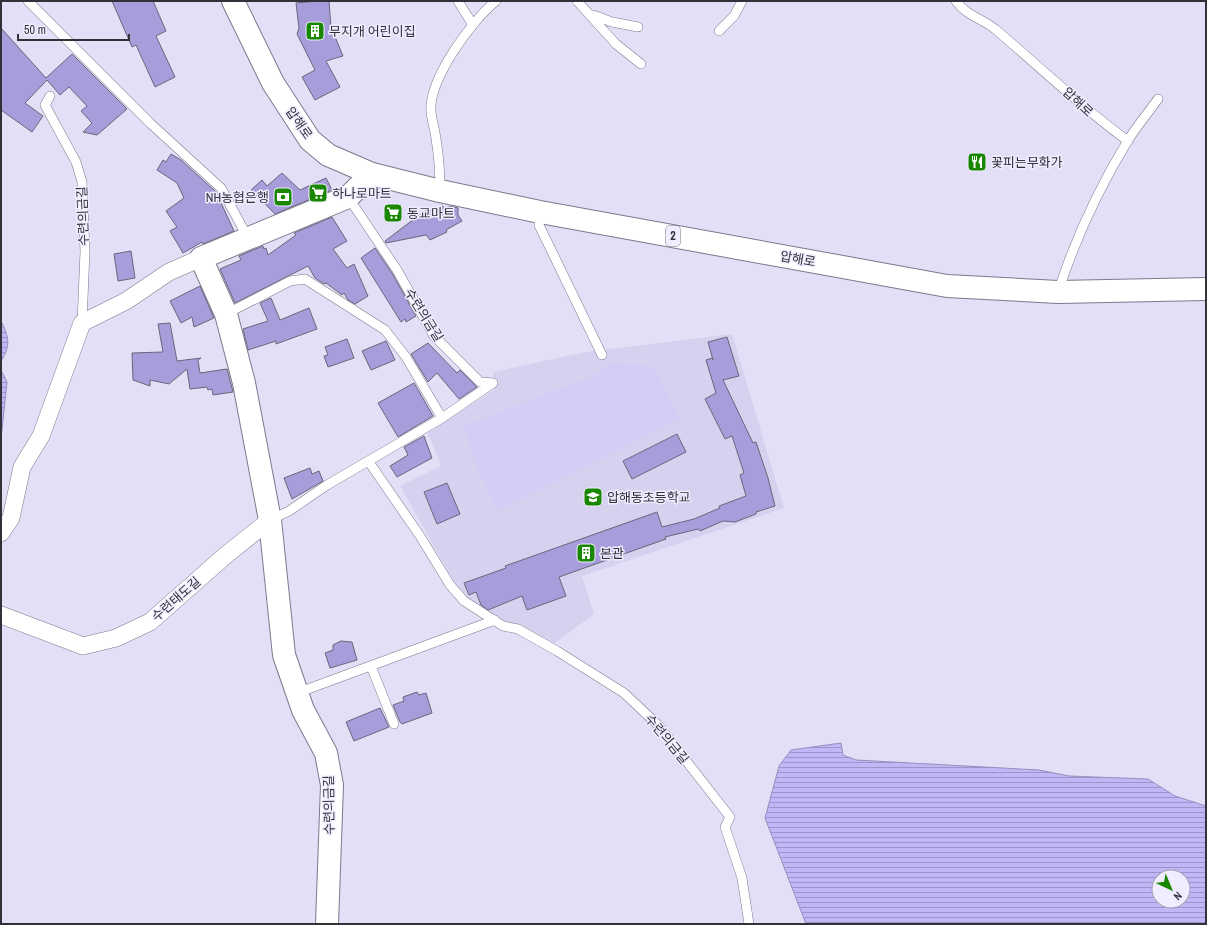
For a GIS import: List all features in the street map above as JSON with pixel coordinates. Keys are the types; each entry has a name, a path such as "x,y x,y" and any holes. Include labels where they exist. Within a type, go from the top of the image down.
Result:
{"main road":[{"name":"압해로","path":"233,1 273,83 310,140 328,155 372,174 440,191 540,212 947,286 1058,292 1206,289"},
{"path":"201,258 348,197 372,174"},
{"name":"수련의금길","path":"201,258 226,314 244,383 270,520 284,655 303,710 326,753 332,785 327,924"}],"street":[{"path":"82,323 126,301 169,272 201,258"},
{"name":"수련의금길","path":"1,533 11,518 22,467 41,436 82,323"},
{"name":"수련태도길","path":"1,615 83,646 116,638 150,622 226,554 270,520"}],"lane":[{"path":"28,1 150,123 222,188 248,238"},
{"path":"458,1 473,25"},
{"path":"440,191 439,161 431,111 435,89 440,75 473,25 484,11 496,1"},
{"path":"577,1 616,44 641,64"},
{"path":"719,31 734,16 742,1"},
{"name":"압해로","path":"956,1 968,15 992,27 1050,75 1097,119 1128,141"},
{"path":"591,15 612,22 638,27"},
{"name":"수련의금길","path":"50,96 45,105 76,162 84,189 85,251 82,323"},
{"path":"1058,292 1067,264 1095,203 1128,141 1158,99"},
{"name":"수련의금길","path":"270,520 289,511 327,486 442,418 493,383 480,382 434,336 397,270 348,197"},
{"path":"540,212 539,225 602,355"},
{"path":"226,314 290,281 305,279 385,330 406,357 442,418"},
{"name":"수련의금길","path":"369,462 420,536 450,585 464,601 503,626 518,629 624,693 659,726 730,817 724,826 742,878 749,924"},
{"path":"297,693 495,620"},
{"path":"371,666 394,724"}],"shaded area":[{"path":"1,321 6,332 8,346 1,361"},
{"name":"압해동초등학교","path":"732,334 784,508 582,576 594,614 551,646 494,622 460,592 400,486 441,466 428,433 494,390 493,372 586,352"},
{"path":"611,363 651,366 656,370 680,419 498,511 475,463 464,426 593,376"},
{"path":"1,370 7,382 1,439"},
{"path":"841,743 843,755 856,760 1039,770 1069,776 1148,779 1175,796 1206,806 1206,924 806,924 765,818 779,766 791,750"}],"building":[{"path":"112,1 153,1 166,31 156,36 175,77 155,87 136,45 132,47"},
{"name":"무지개 어린이집","path":"329,1 331,27 343,56 326,61 340,87 315,100 302,77 315,70 297,34 299,28 296,3"},
{"path":"1,28 46,78 72,54 127,109 97,135 83,132 92,123 81,111 87,106 69,87 60,95 47,80 25,103 43,116 32,132 1,110"},
{"path":"171,154 181,160 216,192 234,231 203,244 202,242 183,253 170,231 177,227 166,211 184,198 177,183 157,170 163,160 166,162"},
{"path":"282,173 300,190 326,178 332,190 275,214 251,190 262,180 267,186"},
{"path":"442,206 445,208 451,206 458,208 458,215 462,221 446,230 447,232 430,240 426,235 386,243 385,241 426,210 435,211"},
{"path":"332,217 347,241 333,249 347,268 354,264 368,296 355,304 348,300 344,293 342,295 326,283 324,284 315,278 308,266 235,303 220,269 241,260 239,256 263,246 264,249 266,248 268,255 296,235 294,233"},
{"path":"375,248 392,273 416,316 406,322 405,319 401,322 361,258"},
{"path":"131,251 135,278 118,281 114,254"},
{"path":"200,286 214,318 194,327 192,317 181,323 170,301"},
{"path":"271,298 280,320 309,308 317,329 276,344 276,341 248,350 243,329 268,321 260,303"},
{"path":"170,323 177,361 201,358 198,360 200,373 227,369 233,392 213,395 212,389 208,390 207,387 190,389 187,369 169,384 150,380 150,386 133,380 132,353 163,352 158,324"},
{"path":"727,337 739,376 723,380 753,443 756,442 768,478 775,506 756,512 756,514 735,522 723,521 700,531 698,529 665,537 666,539 559,577 566,596 527,610 522,596 488,610 481,605 476,592 469,595 464,583 506,568 505,566 657,512 662,527 694,519 720,508 719,506 746,496 740,475 744,473 732,436 725,439 705,399 716,393 706,360 712,358 713,360 708,342"},
{"path":"347,339 354,358 328,367 324,356 328,355 325,347"},
{"path":"386,341 395,360 371,370 362,351"},
{"path":"428,343 457,373 460,370 477,387 459,399 437,373 428,382 411,354"},
{"path":"414,383 433,416 398,437 378,403"},
{"path":"677,434 686,452 632,479 623,461"},
{"path":"424,436 432,458 397,477 390,466 408,455 404,447"},
{"path":"310,468 312,474 319,471 323,481 292,499 284,478"},
{"path":"447,483 460,514 437,524 424,492"},
{"path":"341,641 352,642 357,660 330,668 325,653 333,650 333,645"},
{"path":"417,692 419,695 426,693 432,713 402,724 393,705 404,701 403,697"},
{"path":"380,708 389,727 354,741 346,722"}],"place":[{"name":"무지개 어린이집","path":"315,31"},
{"name":"꽃피는무화가","path":"977,162"},
{"name":"하나로마트","path":"318,193"},
{"name":"NH농협은행","path":"283,197"},
{"name":"동교마트","path":"393,213"},
{"name":"압해동초등학교","path":"593,497"},
{"name":"본관","path":"586,553"}]}
